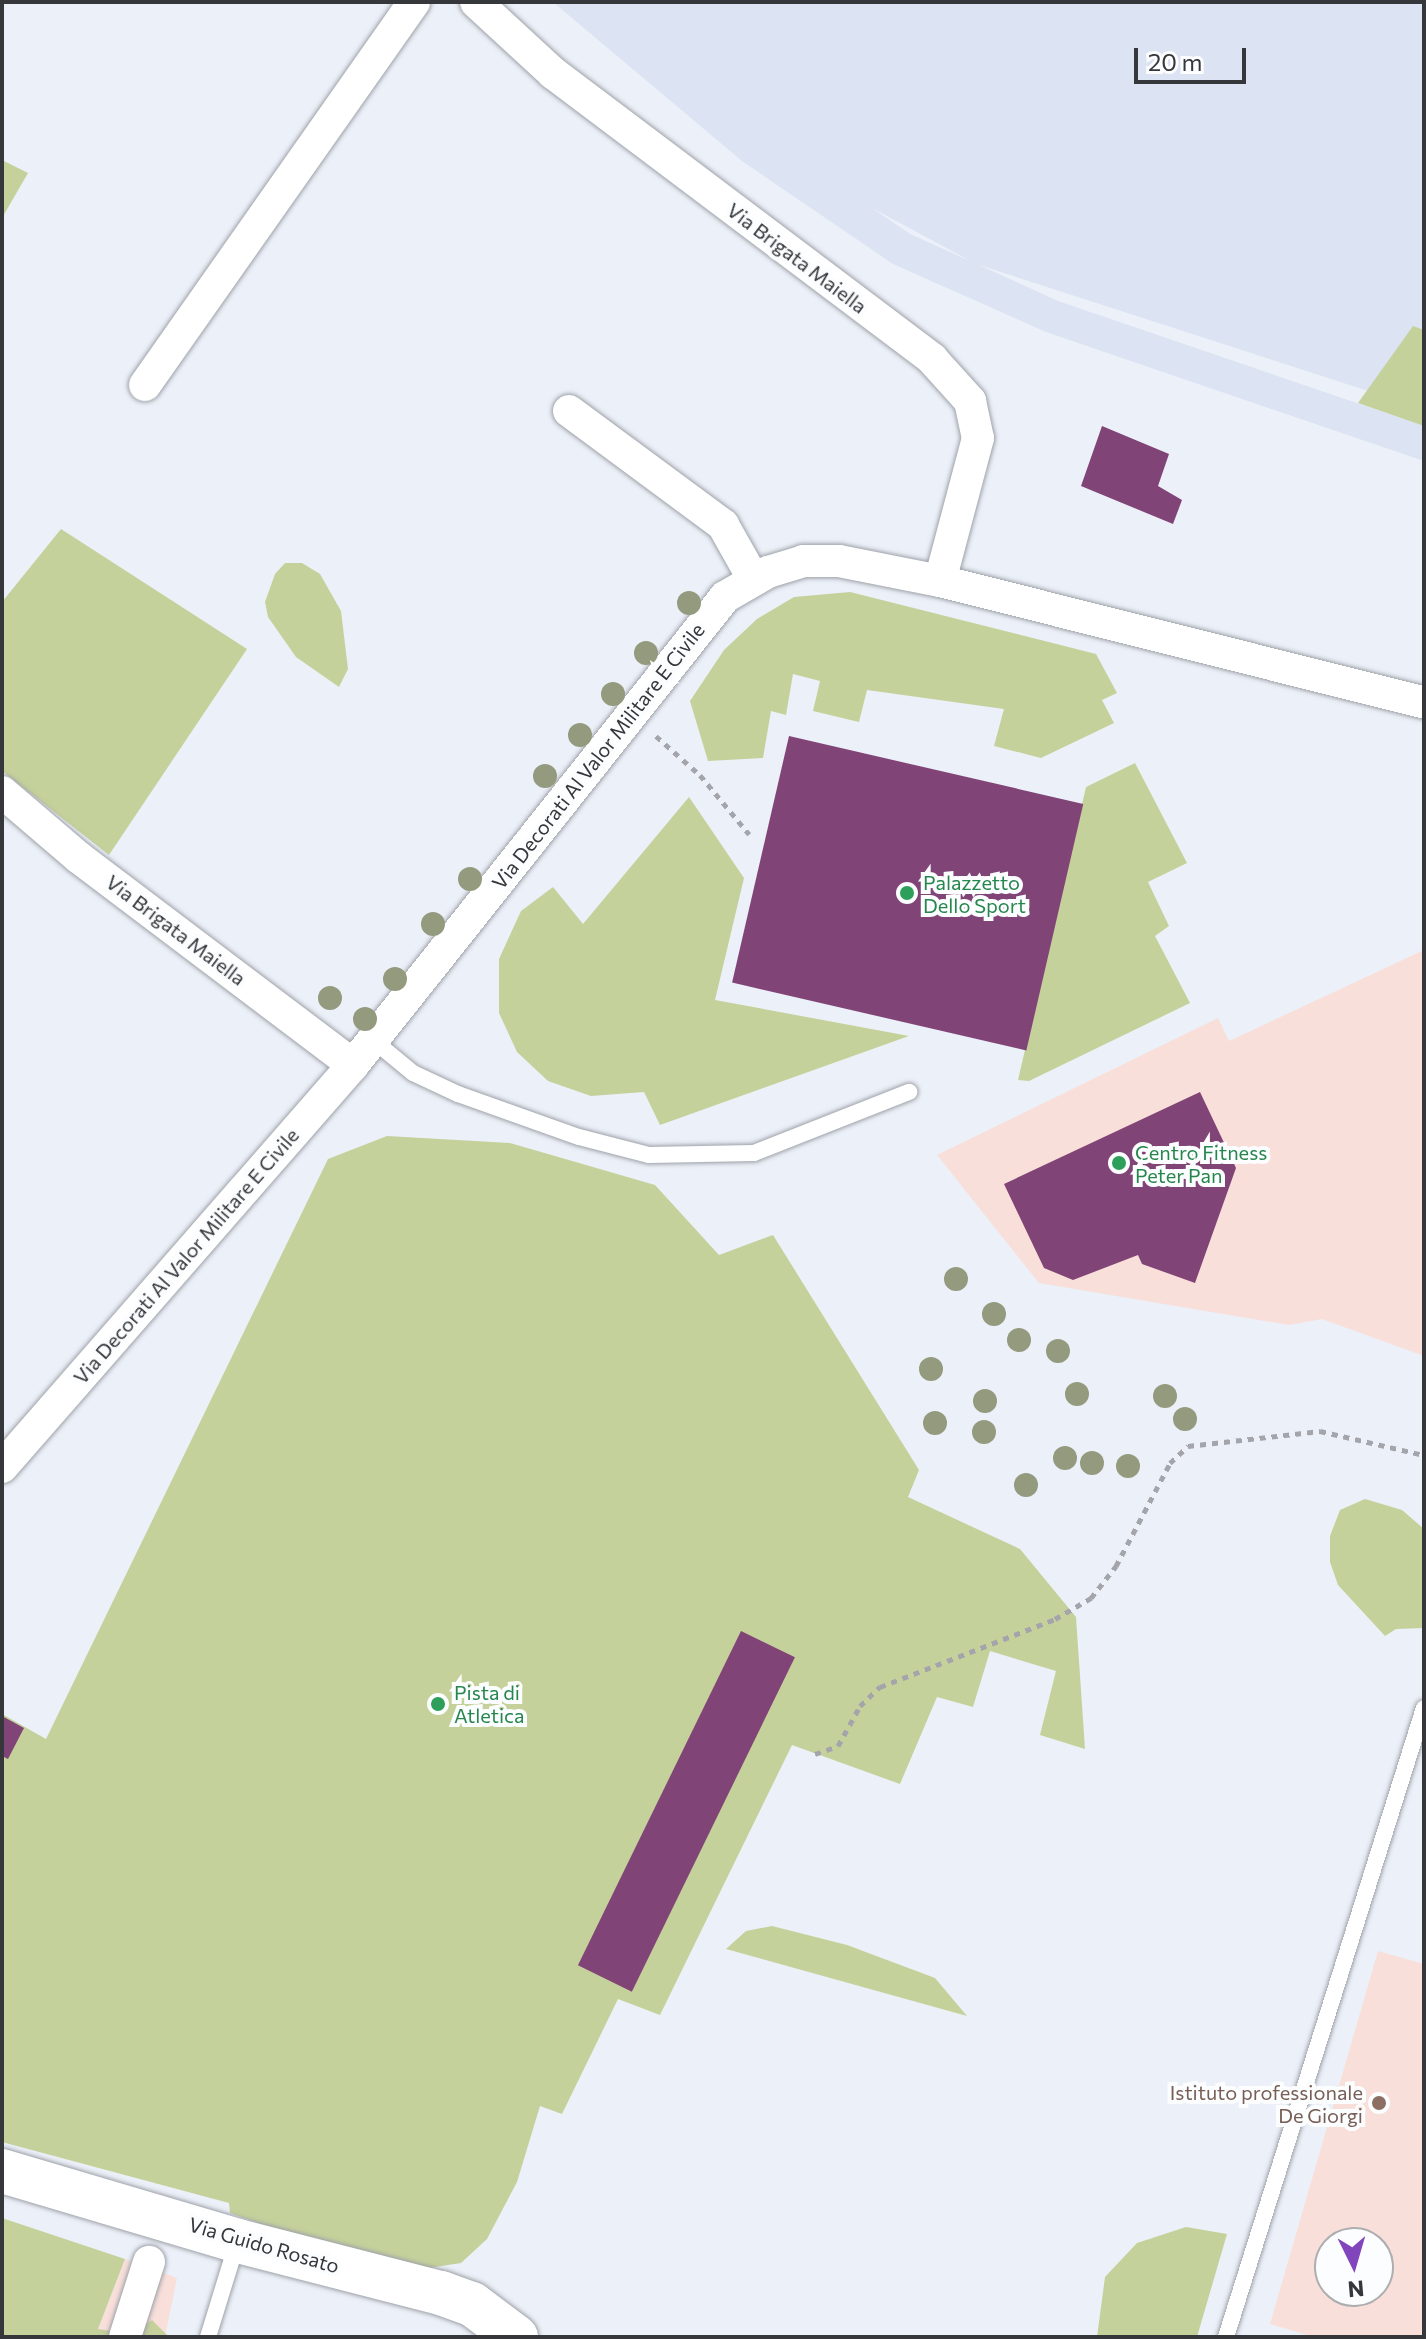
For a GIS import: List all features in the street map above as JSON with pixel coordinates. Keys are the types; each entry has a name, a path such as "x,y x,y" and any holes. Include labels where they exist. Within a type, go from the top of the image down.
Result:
{"street":[{"path":"145,385 414,2"},
{"name":"Via Brigata Maiella","path":"476,2 553,73 932,359 970,401 978,438 940,581"},
{"path":"569,411 723,525 754,580"},
{"name":"Via Decorati Al Valor Militare E Civile","path":"2,1467 353,1065 725,597 754,580 803,561 839,561 940,581 1424,703"},
{"name":"Via Brigata Maiella","path":"2,792 78,857 353,1065"},
{"name":"Via Guido Rosato","path":"2,2171 238,2241 441,2293 472,2304 516,2337"},
{"path":"125,2337 149,2262"}],"lane":[{"path":"373,1040 413,1073 458,1094 579,1137 649,1155 754,1153 909,1092"},
{"path":"1226,2337 1424,1708"},
{"path":"208,2337 238,2241"}],"path":[{"path":"631,714 700,775 749,834"},
{"path":"815,1754 838,1746 860,1706 880,1687 1055,1619 1091,1598 1116,1566 1170,1463 1188,1446 1320,1431 1366,1438 1424,1455"}],"shaded area":[{"path":"553,2 1424,2 1424,409 979,265 1058,301 1424,426 1424,461 1046,332 893,264 742,161","holes":["872,208 968,260 910,234"]},
{"path":"1424,950 1424,1356 1322,1319 1289,1325 1039,1283 937,1155 1218,1018 1229,1041"},
{"name":"Istituto professionale De Giorgi","path":"1378,1951 1424,1964 1424,2337 1314,2337 1270,2324"},
{"path":"125,2259 177,2278 165,2337 69,2337 98,2329"}],"green space":[{"path":"2,160 28,173 2,218"},
{"path":"1413,326 1424,330 1424,426 1358,403"},
{"path":"61,529 247,649 109,855 2,771 2,602"},
{"path":"285,563 302,563 320,574 341,611 348,669 339,687 296,657 268,617 265,602 275,574"},
{"path":"850,592 1096,654 1117,693 1102,700 1114,723 1041,758 994,746 1004,709 867,690 859,722 813,711 820,681 793,674 786,715 771,711 763,758 708,761 690,701 724,650 757,619 794,597"},
{"path":"1135,763 1187,863 1148,882 1169,926 1155,936 1190,1003 1029,1081 1018,1080 1086,787"},
{"path":"689,797 744,878 715,1000 909,1036 660,1125 644,1092 591,1096 548,1081 517,1052 499,1013 499,959 521,911 553,887 583,924"},
{"name":"Pista di Atletica","path":"387,1136 510,1143 655,1185 719,1255 773,1235 919,1470 908,1497 1020,1549 1076,1617 1085,1749 1040,1735 1056,1671 990,1651 973,1707 937,1697 900,1784 792,1745 660,2015 618,1999 562,2114 540,2106 517,2182 487,2239 461,2263 416,2270 337,2251 230,2213 229,2203 2,2142 2,1714 46,1739 328,1159"},
{"path":"1365,1499 1402,1510 1424,1529 1424,1628 1396,1629 1385,1636 1338,1585 1330,1562 1330,1536 1340,1510"},
{"path":"772,1926 847,1945 935,1978 967,2016 726,1949 746,1931"},
{"path":"2,2218 125,2259 98,2329 132,2334 152,2320 169,2337 2,2337"},
{"path":"1186,2227 1227,2234 1197,2337 1097,2337 1105,2277 1137,2243"}],"building":[{"path":"1102,426 1169,454 1158,486 1182,500 1173,524 1081,486"},
{"name":"Palazzetto Dello Sport","path":"789,736 1083,804 1026,1050 732,983"},
{"path":"1200,1092 1236,1168 1195,1283 1142,1264 1138,1255 1073,1280 1044,1268 1004,1184"},
{"path":"741,1631 795,1657 632,1992 578,1965"},
{"path":"2,1716 24,1728 8,1759 2,1756"}],"place":[{"name":"Palazzetto Dello Sport","path":"907,893"},
{"name":"Centro Fitness Peter Pan","path":"1119,1163"},
{"name":"Pista di Atletica","path":"438,1704"},
{"name":"Istituto professionale De Giorgi","path":"1379,2103"}]}
